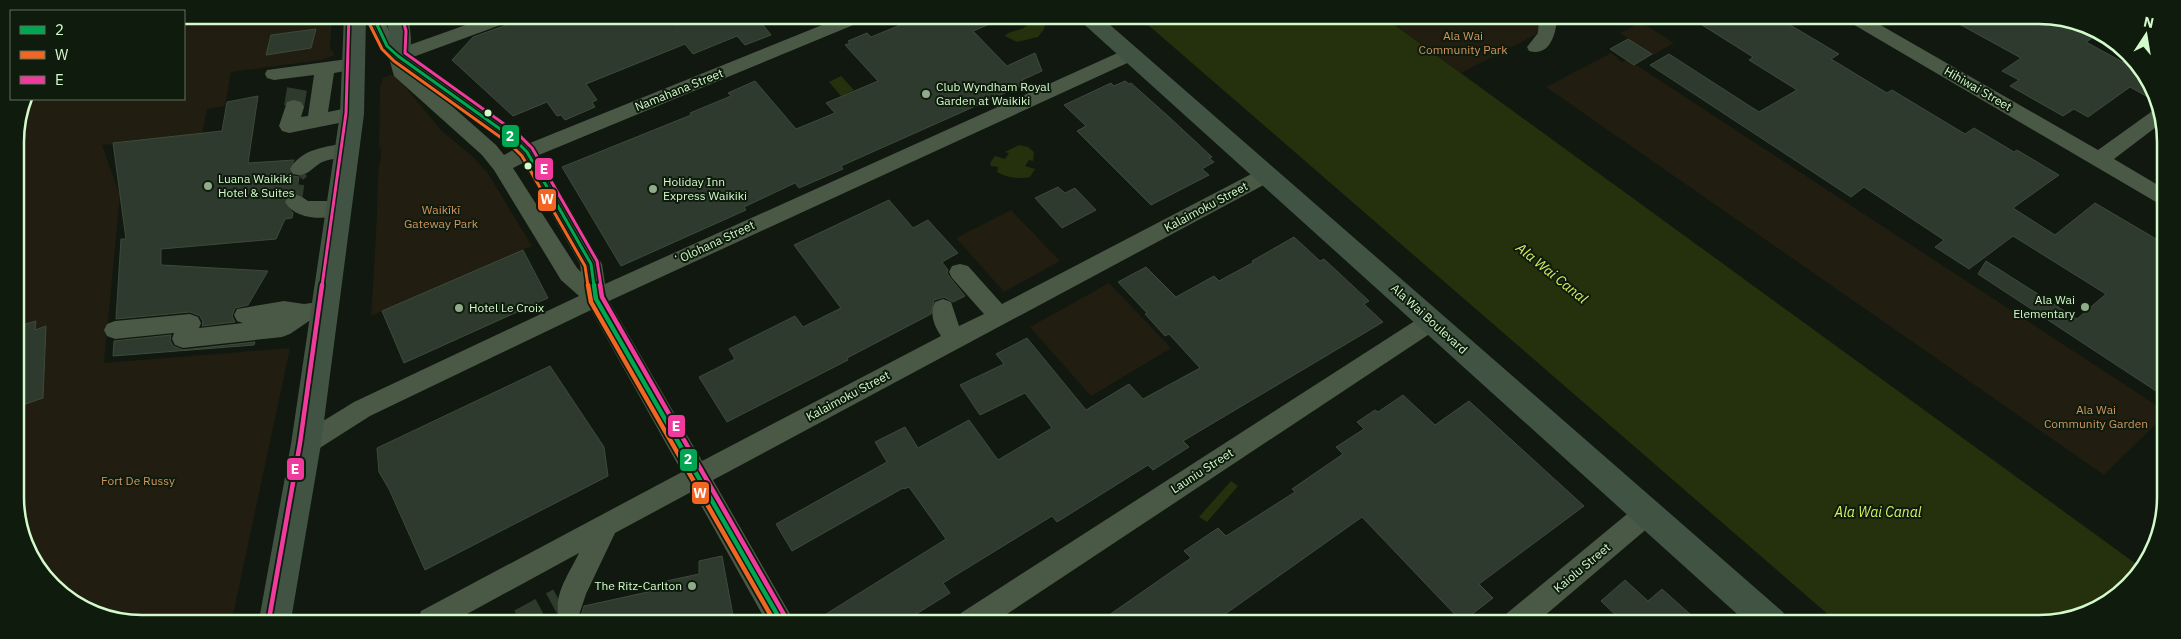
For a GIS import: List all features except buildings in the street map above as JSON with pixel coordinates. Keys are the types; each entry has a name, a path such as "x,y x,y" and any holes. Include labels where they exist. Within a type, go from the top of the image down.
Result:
{"main road":[{"path":"276,615 306,444 315,312 339,208 352,114 355,24"},
{"path":"398,24 400,31 398,56"},
{"name":"Ala Wai Boulevard","path":"1095,24 1762,615"}],"street":[{"path":"377,24 387,46 398,56 514,139 527,152 591,264 596,299"},
{"path":"398,56 486,24"},
{"name":"Namahana Street","path":"501,165 527,152 840,24"},
{"path":"1536,47 1547,34 1548,24"},
{"name":"Hihiwai Street","path":"1875,24 2157,192"},
{"name":"ʻOlohana Street","path":"306,444 362,409 596,299 1128,55"},
{"path":"398,56 401,72 489,150 501,165 569,274 596,299 778,615"},
{"path":"352,114 289,126 297,89 325,67 355,64"},
{"path":"317,120 325,67"},
{"path":"274,74 297,89"},
{"path":"2100,159 2155,118"},
{"path":"300,169 318,156 347,150"},
{"name":"Kalaimoku Street","path":"440,615 697,476 1266,175"},
{"path":"295,202 303,209 339,208"},
{"path":"960,272 999,316"},
{"path":"943,308 946,325 956,338"},
{"path":"245,315 284,310 315,312"},
{"path":"115,330 190,323 184,339 282,328 315,312"},
{"name":"Launiu Street","path":"982,615 1432,321"},
{"name":"Kaiolu Street","path":"1526,615 1648,513"},
{"path":"567,600 605,527"}],"green space":[{"name":"Fort De Russy","path":"185,24 332,24 330,48 335,55 322,60 231,72 225,106 207,109 202,136 102,145 120,195 104,363 290,348 233,615 142,615 111,611 83,599 58,581 48,569 33,542 26,520 24,497 24,134 32,100 185,100"},
{"name":"Ala Wai Community Park","path":"1393,24 1556,24 1461,73"},
{"path":"1637,24 1644,24 1674,43 1653,55 1620,33"},
{"name":"Ala Wai Community Garden","path":"1611,53 1622,62 1627,59 2157,406 2157,423 2104,475 1546,87"},
{"name":"Waikīkī Gateway Park","path":"390,75 396,76 442,131 472,156 487,172 532,246 371,316 378,173 381,151 381,147 379,151 380,87 383,78"},
{"path":"1011,210 1060,261 1004,292 956,238"},
{"path":"1109,283 1171,348 1091,396 1030,327"}],"water":[{"path":"1028,24 1045,24 1044,29 1038,37 1017,42 1005,36 1011,32"},
{"name":"Ala Wai Canal","path":"1147,24 1393,24 2136,564 2123,581 2111,591 2084,606 2062,613 2047,615 1829,615"},
{"path":"841,76 854,90 841,96 829,82"},
{"path":"1019,145 1028,147 1034,152 1033,161 1029,160 1025,166 1035,169 1030,177 1009,177 997,172 998,167 991,166 990,163 995,156 1005,159 1009,153 1005,152"},
{"path":"1231,481 1238,486 1207,522 1199,517"}],"tunnel":[{"path":"294,107 297,89"},
{"path":"295,202 292,200 296,173 300,169"},
{"path":"531,615 559,600"}],"transit line":[{"name":"E","path":"270,615 300,443 346,113 349,24"},
{"name":"W","path":"370,24 382,49 394,61 510,144 522,156 585,266 591,302 771,615"},
{"name":"2","path":"377,24 387,46 398,56 514,139 527,152 591,264 596,299 778,615"},
{"name":"E","path":"404,24 406,31 405,53 518,134 532,148 597,261 602,297 784,615"}],"place":[{"name":"Club Wyndham Royal Garden at Waikiki","path":"926,94"},
{"name":"Luana Waikiki Hotel & Suites","path":"208,186"},
{"name":"Holiday Inn Express Waikiki","path":"653,189"},
{"name":"Ala Wai Elementary","path":"2085,307"},
{"name":"Hotel Le Croix","path":"459,308"},
{"name":"The Ritz-Carlton","path":"692,586"}]}
